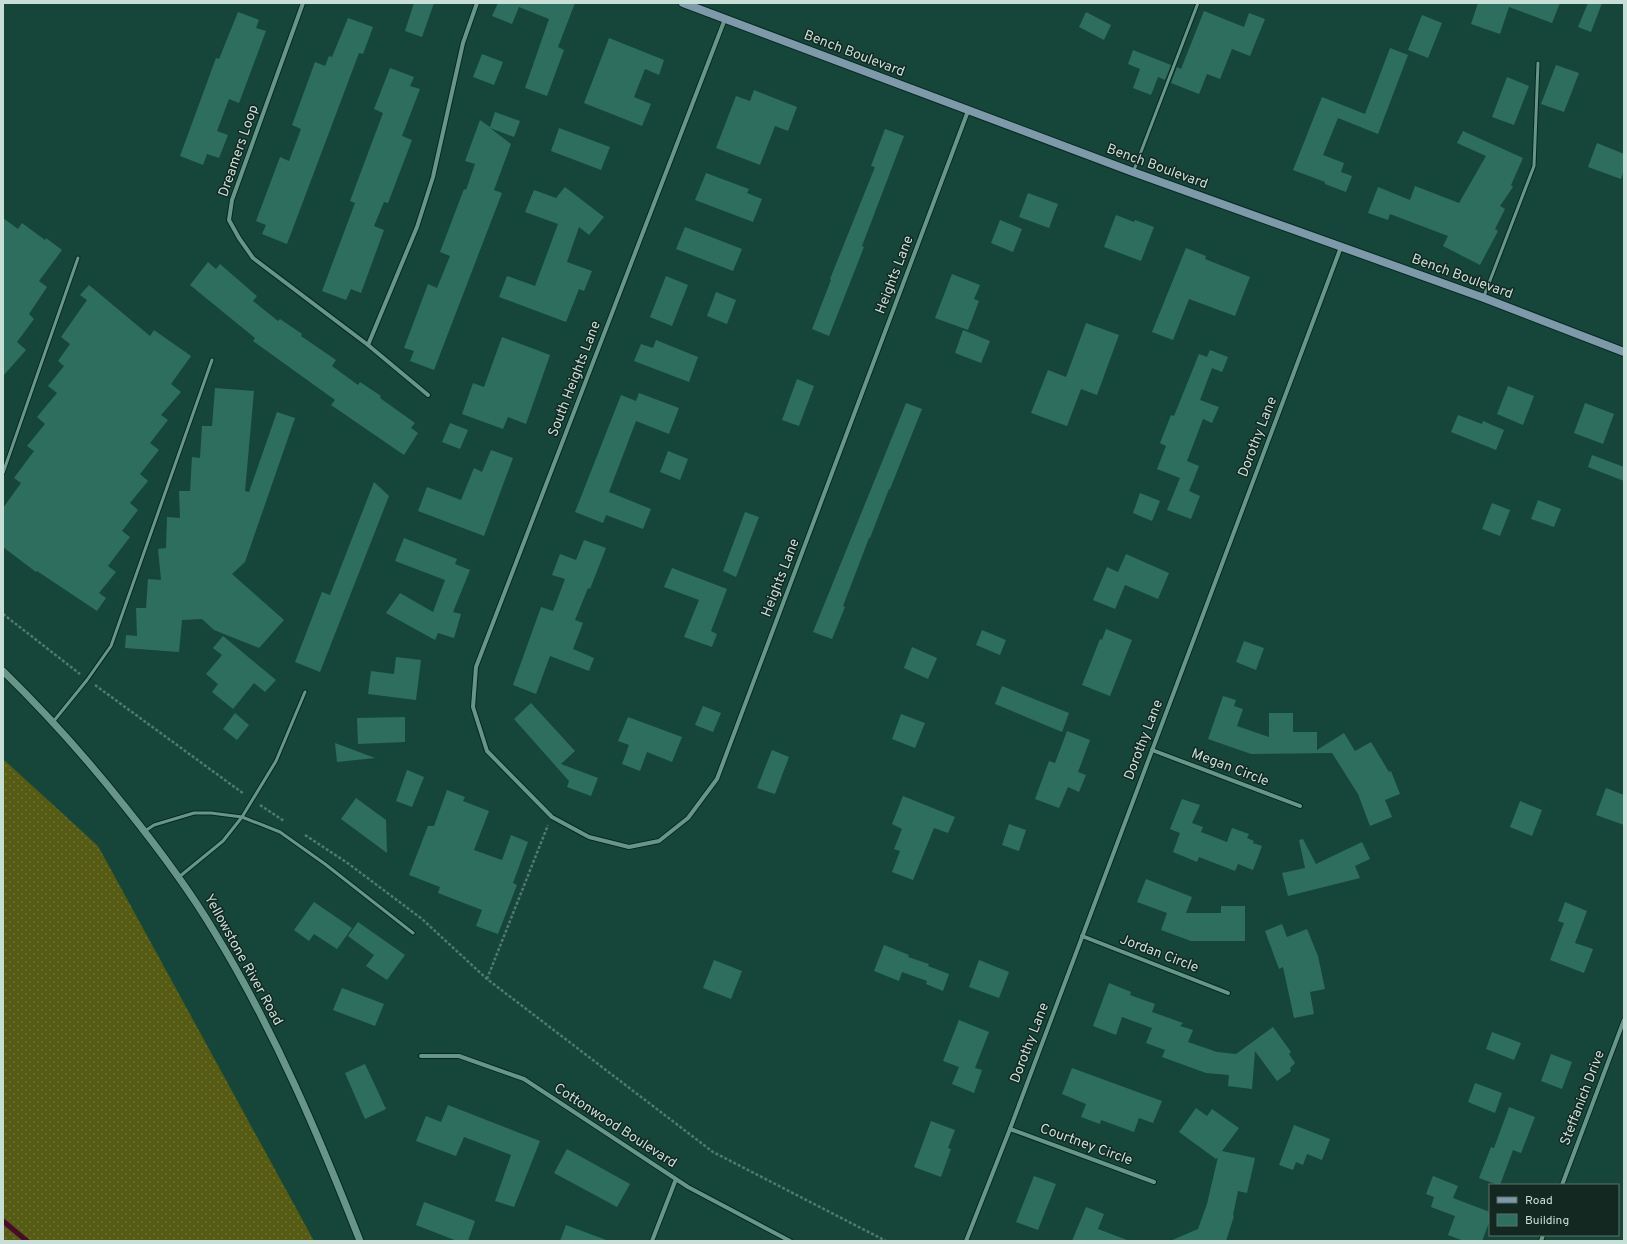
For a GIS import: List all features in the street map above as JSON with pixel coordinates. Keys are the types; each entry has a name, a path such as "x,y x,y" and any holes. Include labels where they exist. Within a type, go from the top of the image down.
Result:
{"main road":[{"name":"Bench Boulevard","path":"685,3 968,111 1484,298 1624,352"}],"street":[{"name":"Dreamers Loop","path":"302,3 232,200 230,220 238,238 253,258 368,345 428,395"},
{"path":"368,345 417,227 433,177 461,50 477,3"},
{"name":"South Heights Lane","path":"487,751 473,708 476,667 725,19"},
{"name":"Heights Lane","path":"487,751 552,816 589,837 629,847 659,841 688,818 717,779 968,111"},
{"name":"Dorothy Lane","path":"966,1241 1010,1129 1342,246"},
{"name":"Yellowstone River Road","path":"3,671 53,722 100,775 145,831 179,877 215,932 245,986 291,1077 330,1164 360,1241"},
{"name":"Megan Circle","path":"1152,750 1300,806"},
{"name":"Jordan Circle","path":"1082,936 1228,993"},
{"name":"Steffanich Drive","path":"1562,1184 1624,1020"},
{"name":"Cottonwood Boulevard","path":"421,1056 459,1056 524,1080 676,1179 790,1241"},
{"name":"Courtney Circle","path":"1010,1129 1154,1182"},
{"path":"652,1241 676,1179"}],"lane":[{"path":"1133,172 1198,3"},
{"path":"1484,298 1534,166 1538,63"},
{"path":"3,473 78,258"},
{"path":"53,722 87,680 111,646 212,360"},
{"path":"179,877 223,841 242,817 276,761 305,692"},
{"path":"145,831 154,825 194,813 211,813 242,817 280,832 325,864 413,933"}],"path":[{"path":"3,614 87,680 285,822"},
{"path":"487,979 552,816"},
{"path":"304,834 349,864 422,919 487,979 713,1152 886,1241"}],"green space":[{"path":"3,759 98,846 314,1241 3,1241"}],"building":[{"path":"414,3 434,3 422,37 405,31"},
{"path":"498,3 575,3 558,47 564,50 547,96 525,88 549,19 519,7 512,24 492,16"},
{"path":"1478,3 1560,3 1552,23 1509,7 1500,34 1471,24"},
{"path":"1588,3 1602,3 1591,32 1578,27"},
{"path":"1204,11 1244,27 1249,13 1265,19 1250,56 1232,49 1220,79 1207,74 1199,94 1171,83 1177,67 1181,69"},
{"path":"238,12 259,20 256,28 266,31 239,103 229,99 217,131 228,135 219,158 207,154 203,165 180,156 216,58 219,59"},
{"path":"1086,12 1111,25 1104,40 1079,27"},
{"path":"1422,15 1442,23 1428,58 1408,50"},
{"path":"348,18 373,27 363,54 359,53 287,244 262,234 266,225 256,221 280,157 289,161 301,129 292,125 315,62 325,66 329,56 332,57"},
{"path":"609,38 664,60 659,75 645,69 634,97 651,104 642,126 584,103"},
{"path":"1390,48 1408,55 1378,134 1338,118 1323,155 1344,163 1341,172 1352,176 1346,192 1293,170 1322,97 1365,114"},
{"path":"1133,50 1171,65 1165,80 1158,77 1151,95 1133,88 1140,69 1128,64"},
{"path":"482,54 503,62 494,85 473,77"},
{"path":"1556,65 1579,73 1564,112 1541,104"},
{"path":"390,68 414,77 410,86 420,89 402,136 412,140 388,203 384,202 374,226 384,230 361,293 351,289 346,300 322,291 355,203 350,201 383,113 374,109"},
{"path":"1507,77 1529,86 1514,125 1492,117"},
{"path":"754,90 797,107 788,131 775,126 760,165 716,148 736,96 750,101"},
{"path":"495,112 520,121 514,137 490,128 511,144 494,190 502,193 434,370 410,361 414,351 404,348 428,284 437,288 450,256 440,252 464,189 466,190 475,164 465,161 480,120 490,127"},
{"path":"559,128 610,147 601,170 551,151"},
{"path":"885,129 904,136 862,246 864,247 829,336 812,329 831,280 830,279 875,167 871,166"},
{"path":"1463,131 1523,158 1511,185 1513,187 1500,206 1505,209 1495,229 1498,231 1480,265 1443,246 1448,236 1390,214 1388,220 1368,213 1378,187 1410,200 1415,186 1459,203 1486,156 1457,143"},
{"path":"1597,143 1624,154 1624,170 1621,179 1588,167"},
{"path":"706,173 749,189 747,193 762,199 753,222 695,200"},
{"path":"565,187 604,217 589,235 579,227 567,262 592,271 584,291 579,289 566,322 499,297 507,276 535,286 558,224 525,212 534,190 556,198"},
{"path":"1028,193 1058,204 1049,228 1019,217"},
{"path":"1116,215 1134,222 1135,220 1154,227 1141,261 1104,247"},
{"path":"3,218 18,229 22,223 45,240 46,238 62,250 39,281 47,287 29,314 34,319 17,342 26,350 3,376"},
{"path":"1000,220 1022,229 1013,252 991,243"},
{"path":"685,227 742,249 733,271 676,249"},
{"path":"1186,248 1206,256 1205,259 1250,277 1235,316 1189,299 1173,340 1152,332"},
{"path":"208,262 216,269 220,264 257,296 253,301 278,321 280,319 302,334 301,336 336,360 332,366 358,385 360,382 381,396 380,398 415,423 411,428 418,433 404,455 331,405 335,400 253,341 255,338 190,285"},
{"path":"952,274 980,285 974,299 979,301 968,330 935,318"},
{"path":"666,276 688,285 672,326 650,317"},
{"path":"89,285 150,336 154,330 191,356 171,384 181,392 161,415 168,420 150,443 159,450 140,474 148,481 130,503 138,510 122,531 130,537 108,566 116,572 99,593 106,598 97,611 37,571 36,572 3,547 3,508 21,483 14,478 34,451 27,446 45,424 37,417 57,393 48,386 64,366 58,361 70,344 61,337 87,300 80,295"},
{"path":"716,292 736,300 727,324 707,316"},
{"path":"1086,323 1119,335 1097,395 1081,389 1067,426 1031,413 1048,370 1066,377"},
{"path":"963,330 990,341 981,363 955,353"},
{"path":"502,337 550,355 526,424 508,417 503,429 462,414 473,383 484,387"},
{"path":"656,340 698,357 689,382 634,361 641,344 653,348"},
{"path":"1210,350 1228,357 1222,372 1212,368 1200,400 1219,407 1212,423 1203,419 1187,461 1199,466 1189,491 1200,496 1191,519 1167,510 1180,478 1157,469 1166,446 1160,443 1171,415 1174,416 1199,354 1207,357"},
{"path":"797,379 814,386 799,426 782,420"},
{"path":"1508,386 1534,396 1523,425 1497,414"},
{"path":"215,388 254,391 245,491 249,492 277,412 295,418 245,562 232,574 284,620 259,648 214,630 202,619 182,620 179,652 125,648 126,635 137,636 136,608 146,608 148,579 161,580 158,549 166,548 167,517 180,518 179,491 190,491 192,457 200,458 202,426 212,426"},
{"path":"639,393 679,408 669,434 636,421 609,492 651,509 643,529 606,515 603,523 575,512 621,395 636,401"},
{"path":"906,403 922,409 869,538 832,639 813,632"},
{"path":"1585,403 1614,414 1603,444 1574,433"},
{"path":"1458,415 1482,424 1483,421 1504,430 1496,450 1451,432"},
{"path":"450,423 468,430 460,449 442,442"},
{"path":"491,450 513,458 484,536 418,511 427,487 461,500 474,468 482,472"},
{"path":"668,451 688,459 680,480 660,472"},
{"path":"1592,455 1624,467 1624,481 1588,467"},
{"path":"374,482 389,496 320,672 295,662 322,592 330,595"},
{"path":"1140,493 1160,501 1152,521 1133,513"},
{"path":"1538,500 1561,509 1554,527 1531,519"},
{"path":"1492,503 1510,510 1500,536 1482,529"},
{"path":"745,512 759,517 736,577 723,571"},
{"path":"404,538 457,559 455,564 470,570 453,612 461,614 454,638 438,633 435,640 386,613 400,593 433,612 445,580 395,561"},
{"path":"584,540 606,548 590,589 588,588 575,620 583,623 573,649 594,658 589,671 550,656 536,694 513,685 541,607 553,611 565,579 552,575 560,554 576,560"},
{"path":"1126,554 1169,573 1158,599 1125,585 1115,609 1093,600 1107,567 1118,572"},
{"path":"672,568 727,589 711,631 717,634 712,647 684,637 699,600 664,587"},
{"path":"1106,629 1132,640 1110,696 1082,685 1100,639 1102,640"},
{"path":"982,630 1006,640 1000,655 976,645"},
{"path":"223,636 276,680 265,692 254,683 233,709 212,692 218,684 206,674 222,655 213,648"},
{"path":"1244,641 1264,648 1256,670 1236,662"},
{"path":"912,647 937,658 928,679 904,668"},
{"path":"396,657 421,660 416,700 368,694 371,671 394,674"},
{"path":"1002,686 1069,713 1062,732 995,704"},
{"path":"1223,696 1236,700 1234,706 1243,709 1237,726 1269,737 1269,713 1293,713 1293,732 1317,732 1317,750 1344,733 1355,751 1371,742 1389,772 1391,771 1400,794 1385,800 1392,817 1370,826 1358,794 1332,753 1251,754 1208,739"},
{"path":"531,703 575,751 561,764 598,778 591,796 567,787 569,781 514,719"},
{"path":"703,706 721,713 713,732 695,725"},
{"path":"235,713 249,725 237,740 223,729"},
{"path":"901,714 925,723 915,748 892,739"},
{"path":"405,717 405,742 358,744 357,718"},
{"path":"628,717 682,737 672,762 647,752 640,771 622,764 629,745 618,741"},
{"path":"1067,731 1090,740 1078,772 1086,775 1079,792 1068,787 1059,808 1035,799 1049,761 1055,763"},
{"path":"335,743 375,758 337,762"},
{"path":"772,750 789,757 775,794 757,788"},
{"path":"407,770 424,777 412,807 396,801"},
{"path":"1606,788 1624,795 1624,825 1596,815"},
{"path":"447,790 465,797 463,801 489,811 474,850 502,860 511,835 528,842 513,883 517,885 498,934 476,926 482,910 438,893 440,887 409,875 428,826 434,826"},
{"path":"903,796 955,817 948,833 934,828 913,880 892,872 900,851 894,849 902,829 892,824"},
{"path":"356,798 386,820 387,853 341,819"},
{"path":"1182,799 1200,805 1192,823 1203,827 1201,832 1227,842 1232,828 1249,834 1247,838 1254,841 1253,843 1262,846 1253,870 1238,864 1235,871 1199,857 1197,862 1173,852 1180,833 1170,829"},
{"path":"1520,801 1542,810 1532,836 1510,827"},
{"path":"1009,824 1026,830 1019,851 1002,845"},
{"path":"1303,839 1316,864 1362,842 1370,859 1355,866 1360,878 1288,896 1282,873 1305,868 1299,840"},
{"path":"1146,879 1192,897 1186,913 1221,913 1221,906 1245,906 1245,941 1191,941 1161,930 1167,913 1137,902"},
{"path":"314,902 352,928 337,949 314,934 309,941 294,930"},
{"path":"1565,902 1587,911 1575,943 1593,949 1584,973 1550,960 1564,923 1558,921"},
{"path":"358,922 405,955 387,980 366,966 374,955 348,936"},
{"path":"1282,924 1287,937 1307,929 1318,956 1325,989 1310,992 1314,1014 1294,1018 1283,967 1279,969 1265,931"},
{"path":"884,945 909,955 908,957 929,964 928,966 949,974 943,991 926,984 927,981 902,972 899,981 874,971"},
{"path":"714,960 742,971 731,999 703,988"},
{"path":"979,960 1009,972 999,998 969,987"},
{"path":"1109,983 1131,992 1130,995 1155,1004 1152,1012 1183,1023 1180,1026 1193,1030 1188,1042 1217,1052 1236,1054 1273,1027 1291,1052 1289,1054 1295,1063 1290,1068 1291,1071 1277,1081 1255,1051 1252,1089 1228,1086 1229,1075 1206,1073 1162,1057 1165,1050 1146,1043 1152,1028 1122,1017 1116,1035 1093,1026"},
{"path":"342,988 384,1004 375,1026 333,1010"},
{"path":"959,1020 989,1032 975,1068 982,1070 974,1093 952,1084 959,1067 943,1061"},
{"path":"1492,1032 1521,1043 1514,1060 1486,1049"},
{"path":"1551,1054 1572,1062 1562,1089 1541,1081"},
{"path":"365,1064 386,1109 365,1119 345,1073"},
{"path":"1072,1068 1162,1101 1153,1123 1139,1118 1134,1132 1101,1120 1100,1124 1081,1117 1086,1104 1062,1094"},
{"path":"1475,1083 1502,1093 1495,1113 1468,1102"},
{"path":"448,1105 540,1141 514,1207 495,1201 511,1155 464,1137 456,1156 416,1141 426,1116 441,1122"},
{"path":"1509,1107 1535,1117 1521,1153 1513,1150 1500,1184 1495,1184 1479,1178 1491,1147 1494,1148"},
{"path":"1196,1108 1207,1116 1212,1109 1239,1128 1222,1151 1255,1158 1247,1193 1238,1191 1234,1216 1226,1241 1170,1241 1198,1229 1207,1204 1218,1157 1216,1159 1179,1132"},
{"path":"931,1121 955,1130 948,1148 951,1149 941,1177 914,1167"},
{"path":"1294,1125 1330,1139 1322,1160 1307,1154 1303,1165 1296,1162 1293,1170 1279,1165"},
{"path":"567,1149 630,1184 617,1207 554,1173"},
{"path":"1034,1176 1056,1184 1038,1230 1016,1222"},
{"path":"1433,1176 1458,1186 1453,1198 1489,1212 1489,1223 1482,1241 1464,1241 1448,1235 1455,1216 1431,1207 1434,1197 1426,1194"},
{"path":"424,1202 475,1221 468,1241 457,1241 416,1225"},
{"path":"1086,1207 1104,1214 1098,1229 1127,1241 1072,1241"},
{"path":"566,1225 606,1240 560,1241"}],"waterway":[{"path":"3,1221 27,1241"}]}
